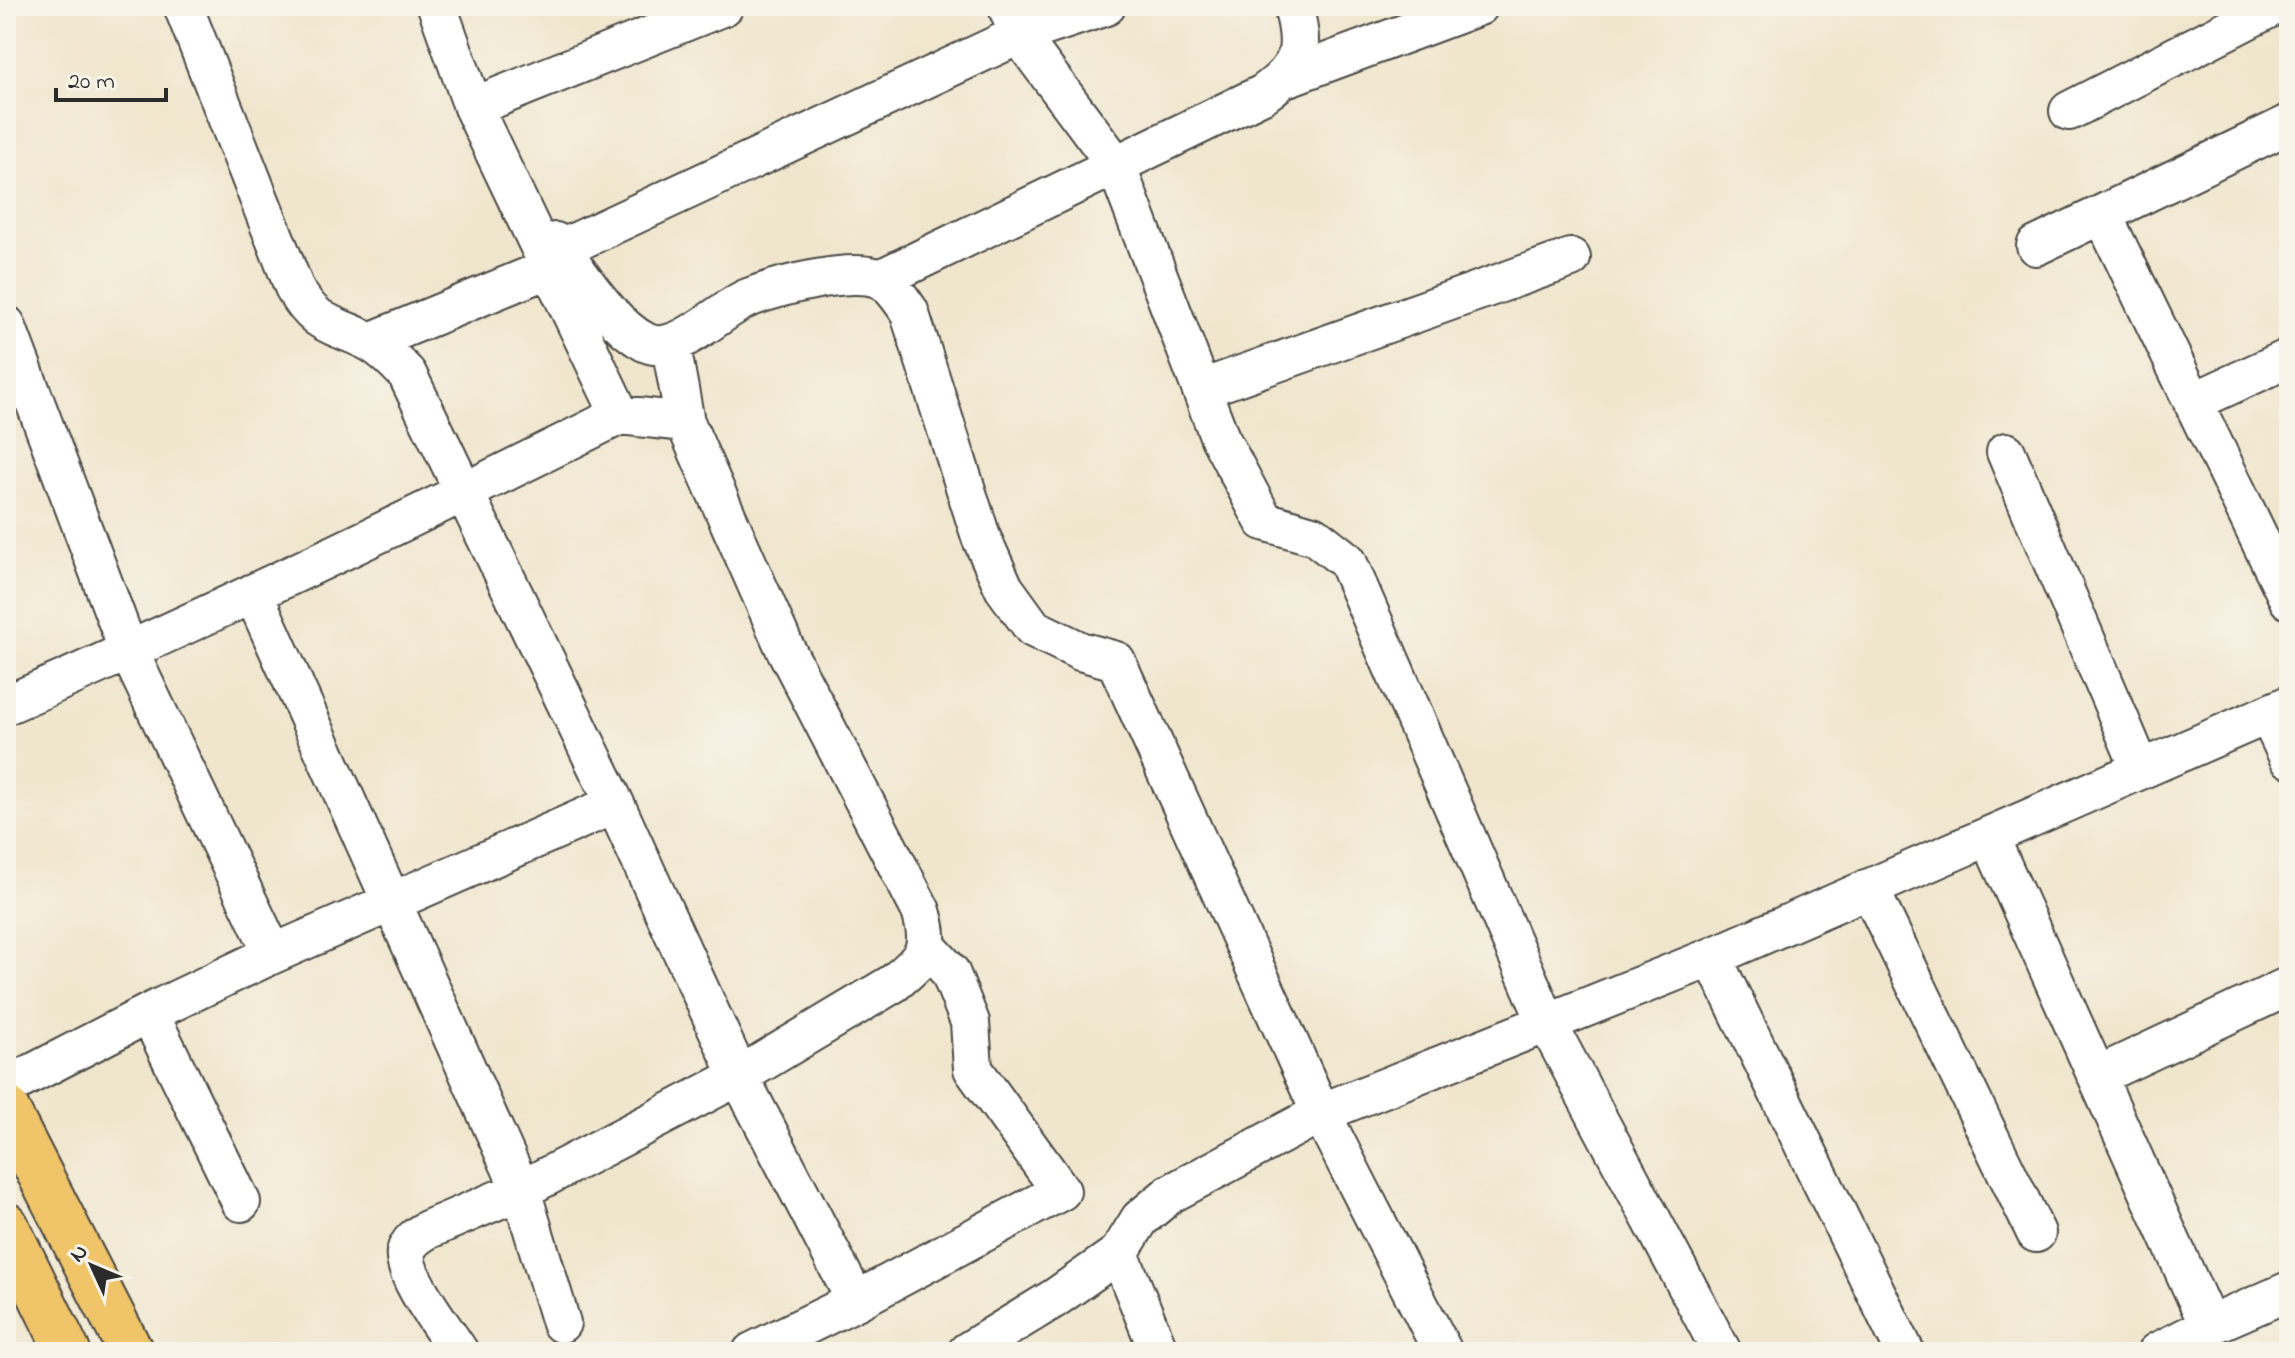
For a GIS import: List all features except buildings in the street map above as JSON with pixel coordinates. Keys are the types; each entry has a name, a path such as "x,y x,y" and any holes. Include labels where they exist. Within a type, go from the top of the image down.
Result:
{"main road":[{"path":"6,1108 131,1352"},
{"path":"6,1225 68,1352"}],"street":[{"path":"183,6 294,287 303,304 321,322 370,342 407,374 462,494 615,804 739,1076 856,1301"},
{"path":"437,6 473,107 513,190 556,259 620,415"},
{"path":"473,107 724,6"},
{"path":"370,342 556,259 1013,20 1106,6"},
{"path":"1288,77 1298,54 1299,28 1293,6"},
{"path":"556,259 621,323 647,344 671,346 747,298 826,276 880,279 1263,94 1288,77 1479,6"},
{"path":"2069,111 2274,6"},
{"path":"1013,20 1116,165 1220,438 1264,521 1315,536 1347,561 1547,1023 1722,1352"},
{"path":"2036,246 2289,124"},
{"path":"2103,216 2289,600"},
{"path":"1202,389 1571,258"},
{"path":"880,279 897,294 909,311 981,537 1004,588 1033,628 1080,651 1116,661 1321,1113 1443,1352"},
{"path":"6,325 129,652 273,954"},
{"path":"671,346 685,422 784,646 921,911 928,948 950,972 970,1022 973,1069 1061,1191 856,1301 752,1352"},
{"path":"2193,402 2289,358"},
{"path":"6,705 129,652 462,494 620,415 685,422"},
{"path":"2006,452 2141,770"},
{"path":"253,593 521,1190 561,1323"},
{"path":"967,1352 1055,1298 1119,1253 1140,1219 1170,1194 1321,1113 1712,957 2279,710 2289,758"},
{"path":"6,1087 149,1013 273,954 615,804"},
{"path":"1989,836 2209,1326"},
{"path":"1869,888 2036,1233"},
{"path":"459,1352 411,1276 406,1253 414,1238 521,1190 739,1076 894,983 914,967 928,948"},
{"path":"1712,957 1905,1352"},
{"path":"2097,1076 2289,986"},
{"path":"149,1013 241,1202"},
{"path":"1119,1253 1159,1352"},
{"path":"2157,1352 2289,1291"}]}
